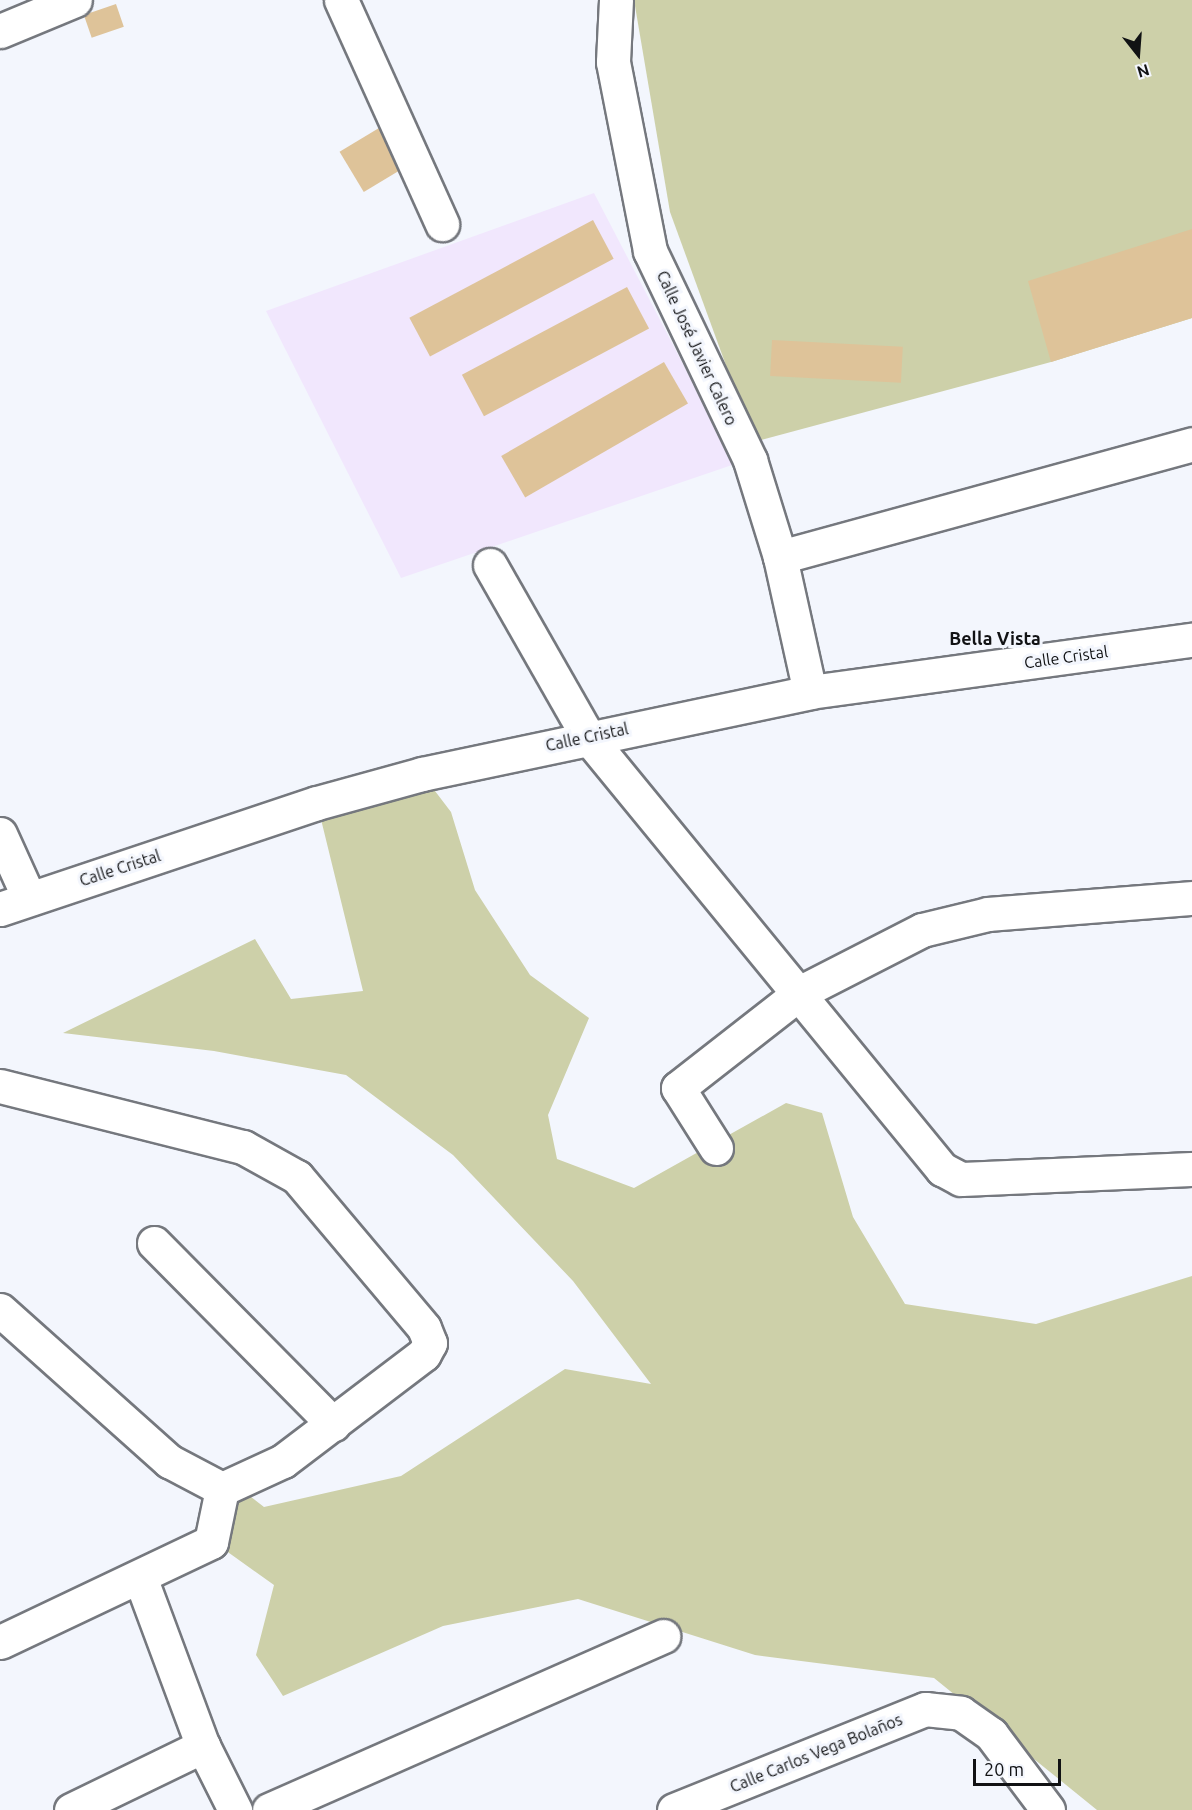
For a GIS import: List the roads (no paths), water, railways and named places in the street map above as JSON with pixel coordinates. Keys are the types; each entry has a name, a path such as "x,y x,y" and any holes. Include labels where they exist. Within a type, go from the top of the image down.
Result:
{"street":[{"path":"0,31 75,0"},
{"path":"341,0 442,224"},
{"name":"Calle José Javier Calero","path":"616,0 613,62 650,250 750,460 780,557 810,692"},
{"path":"780,557 1192,444"},
{"path":"490,565 588,737 801,992 927,1155 961,1179 1192,1169"},
{"name":"Calle Cristal","path":"15,904 317,803 588,737 810,692 1192,640"},
{"path":"0,834 15,904"},
{"path":"716,1148 678,1088 801,992 922,930 988,914 1192,898"},
{"path":"0,1086 243,1147 297,1177 424,1328 430,1343 424,1354 283,1461 222,1488"},
{"path":"154,1243 333,1424"},
{"path":"0,1310 169,1461 222,1488"},
{"path":"0,1642 211,1542 222,1488"},
{"path":"140,1577 203,1746 235,1810"},
{"path":"269,1810 663,1636"},
{"name":"Calle Carlos Vega Bolaños","path":"674,1810 925,1709 960,1713 991,1734 1048,1810"},
{"path":"71,1810 203,1746"}],"district":[{"name":"Bella Vista","path":"995,638"}]}
